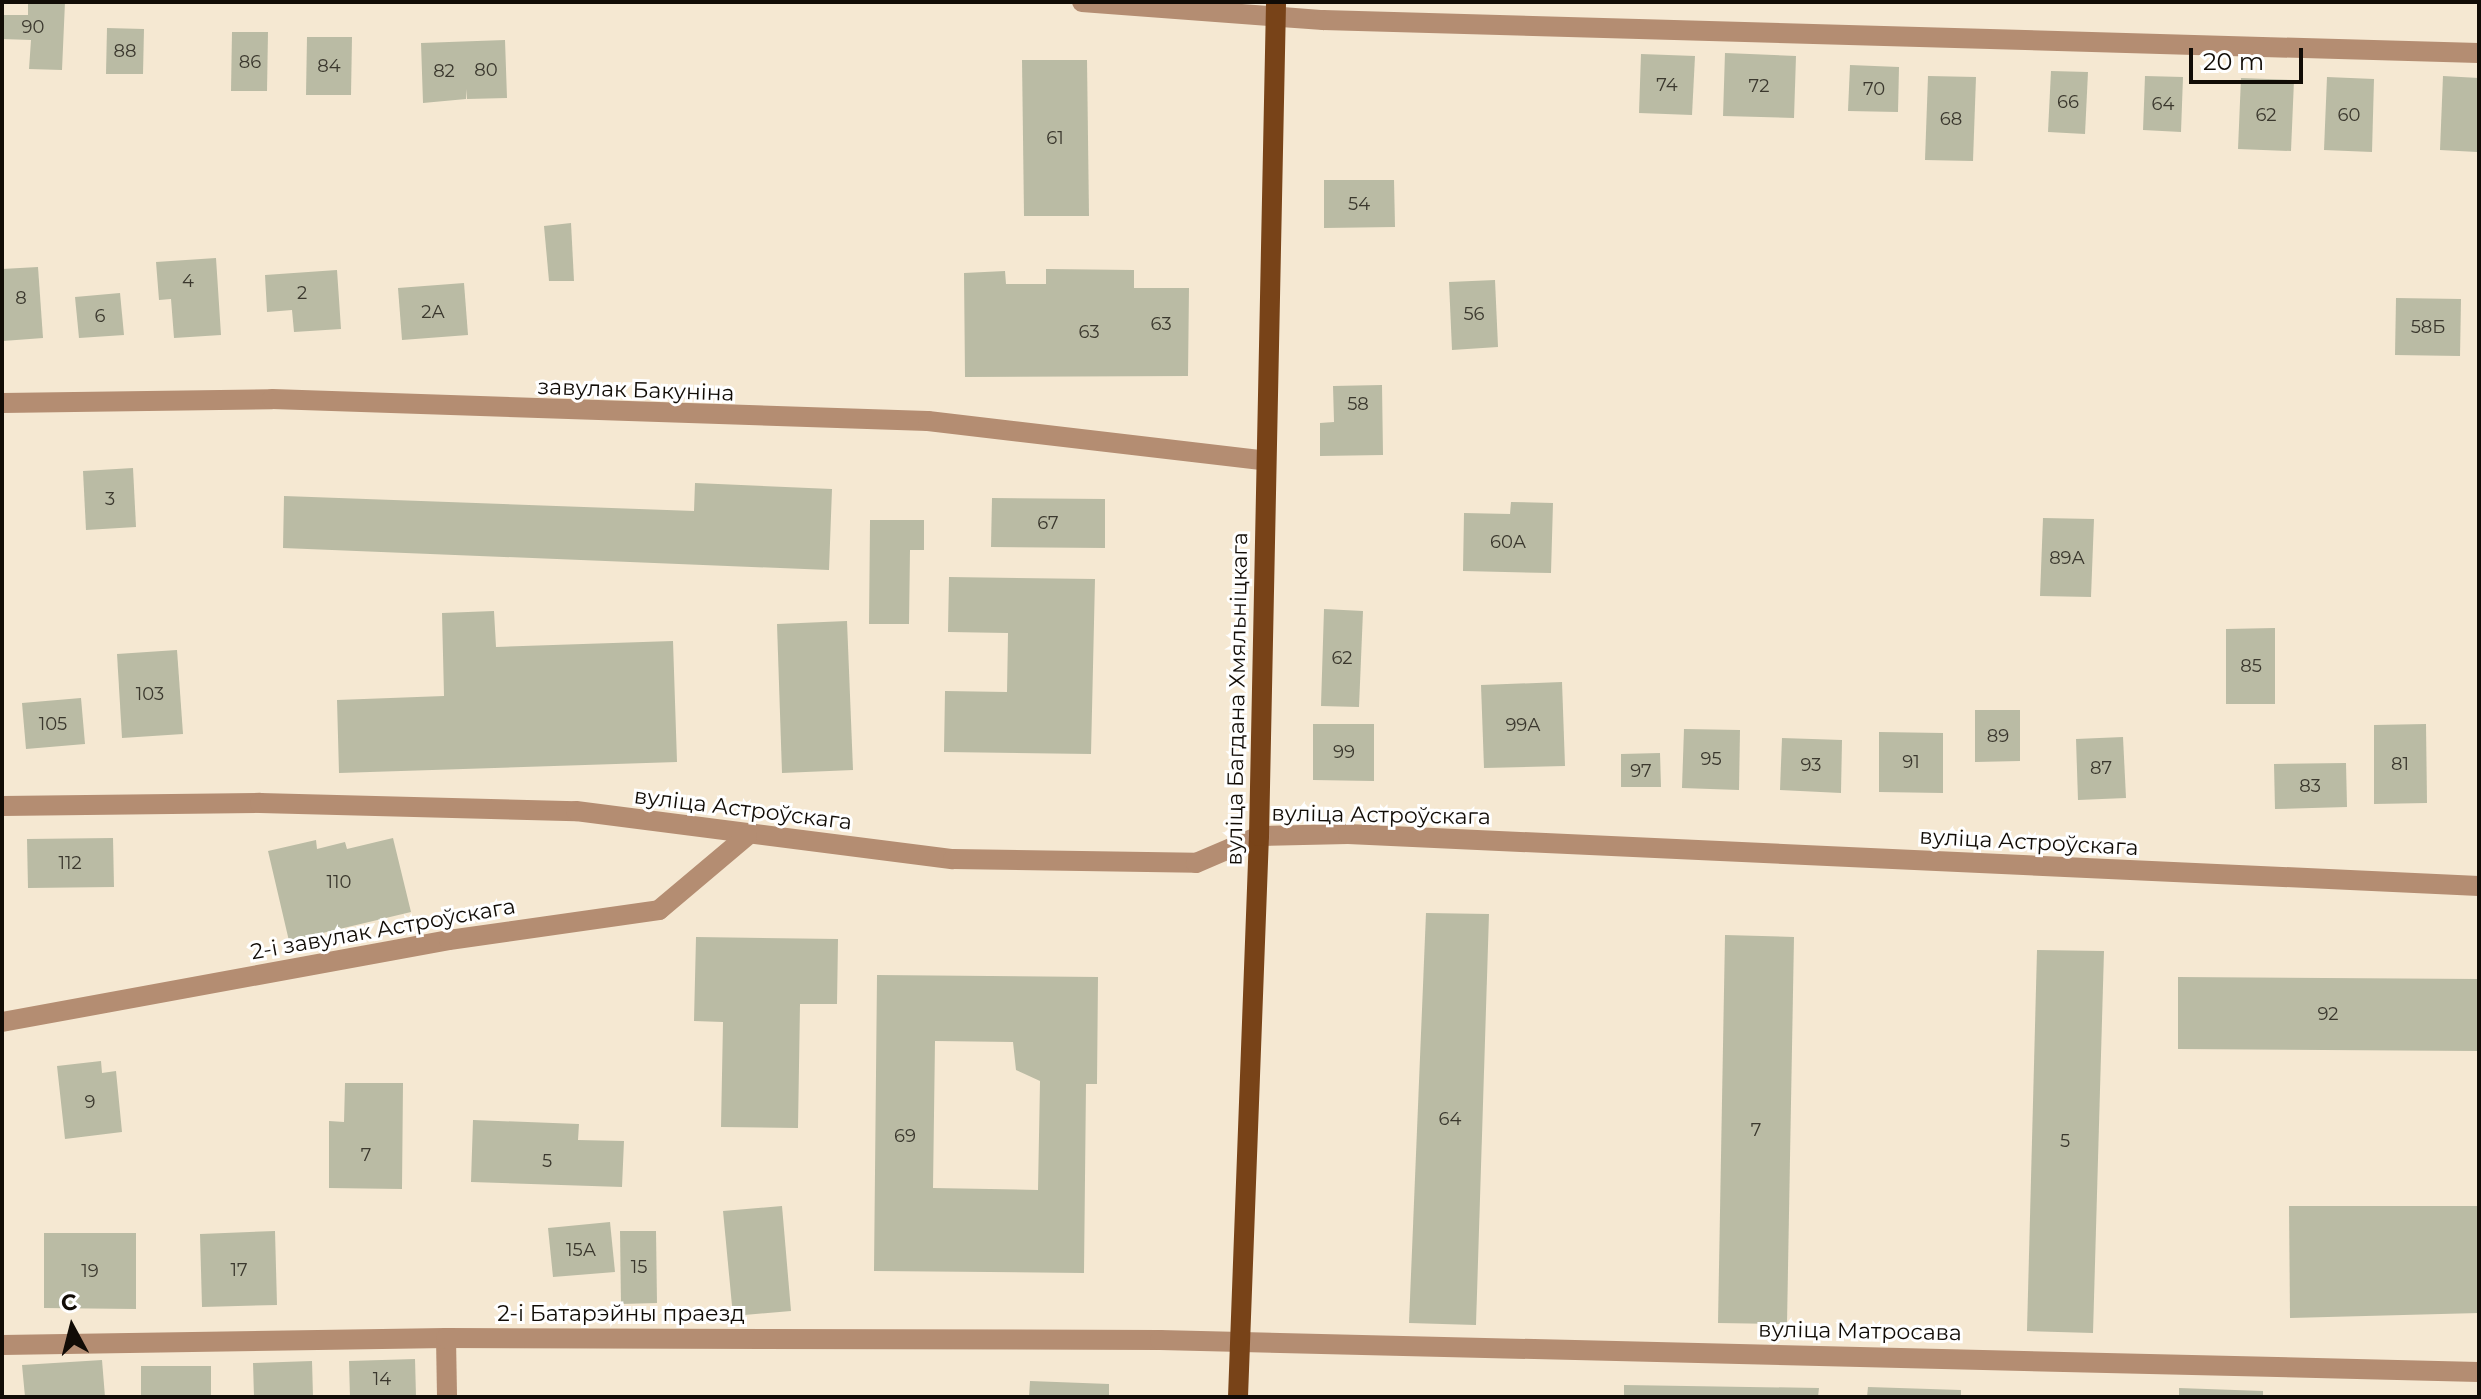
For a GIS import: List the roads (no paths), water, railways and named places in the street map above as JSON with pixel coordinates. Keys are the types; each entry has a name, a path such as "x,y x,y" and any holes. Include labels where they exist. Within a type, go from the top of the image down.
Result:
{"main road":[{"name":"вуліца Багдана Хмяльніцкага","path":"1238,1397 1259,836 1276,9"}],"street":[{"path":"1082,2 2479,53"},
{"name":"завулак Бакуніна","path":"2,403 272,399 928,421 1266,461"},
{"name":"вуліца Астроўскага","path":"2,806 260,803 576,811 747,836 953,859 1196,863 1259,836 1348,834 2479,886"},
{"name":"2-і завулак Астроўскага","path":"2,1022 449,940 659,910 747,836"},
{"path":"446,1338 447,1397"},
{"name":"2-і Батарэйны праезд","path":"2,1345 446,1338 1240,1342"},
{"name":"вуліца Матросава","path":"1240,1342 2479,1372"}]}
